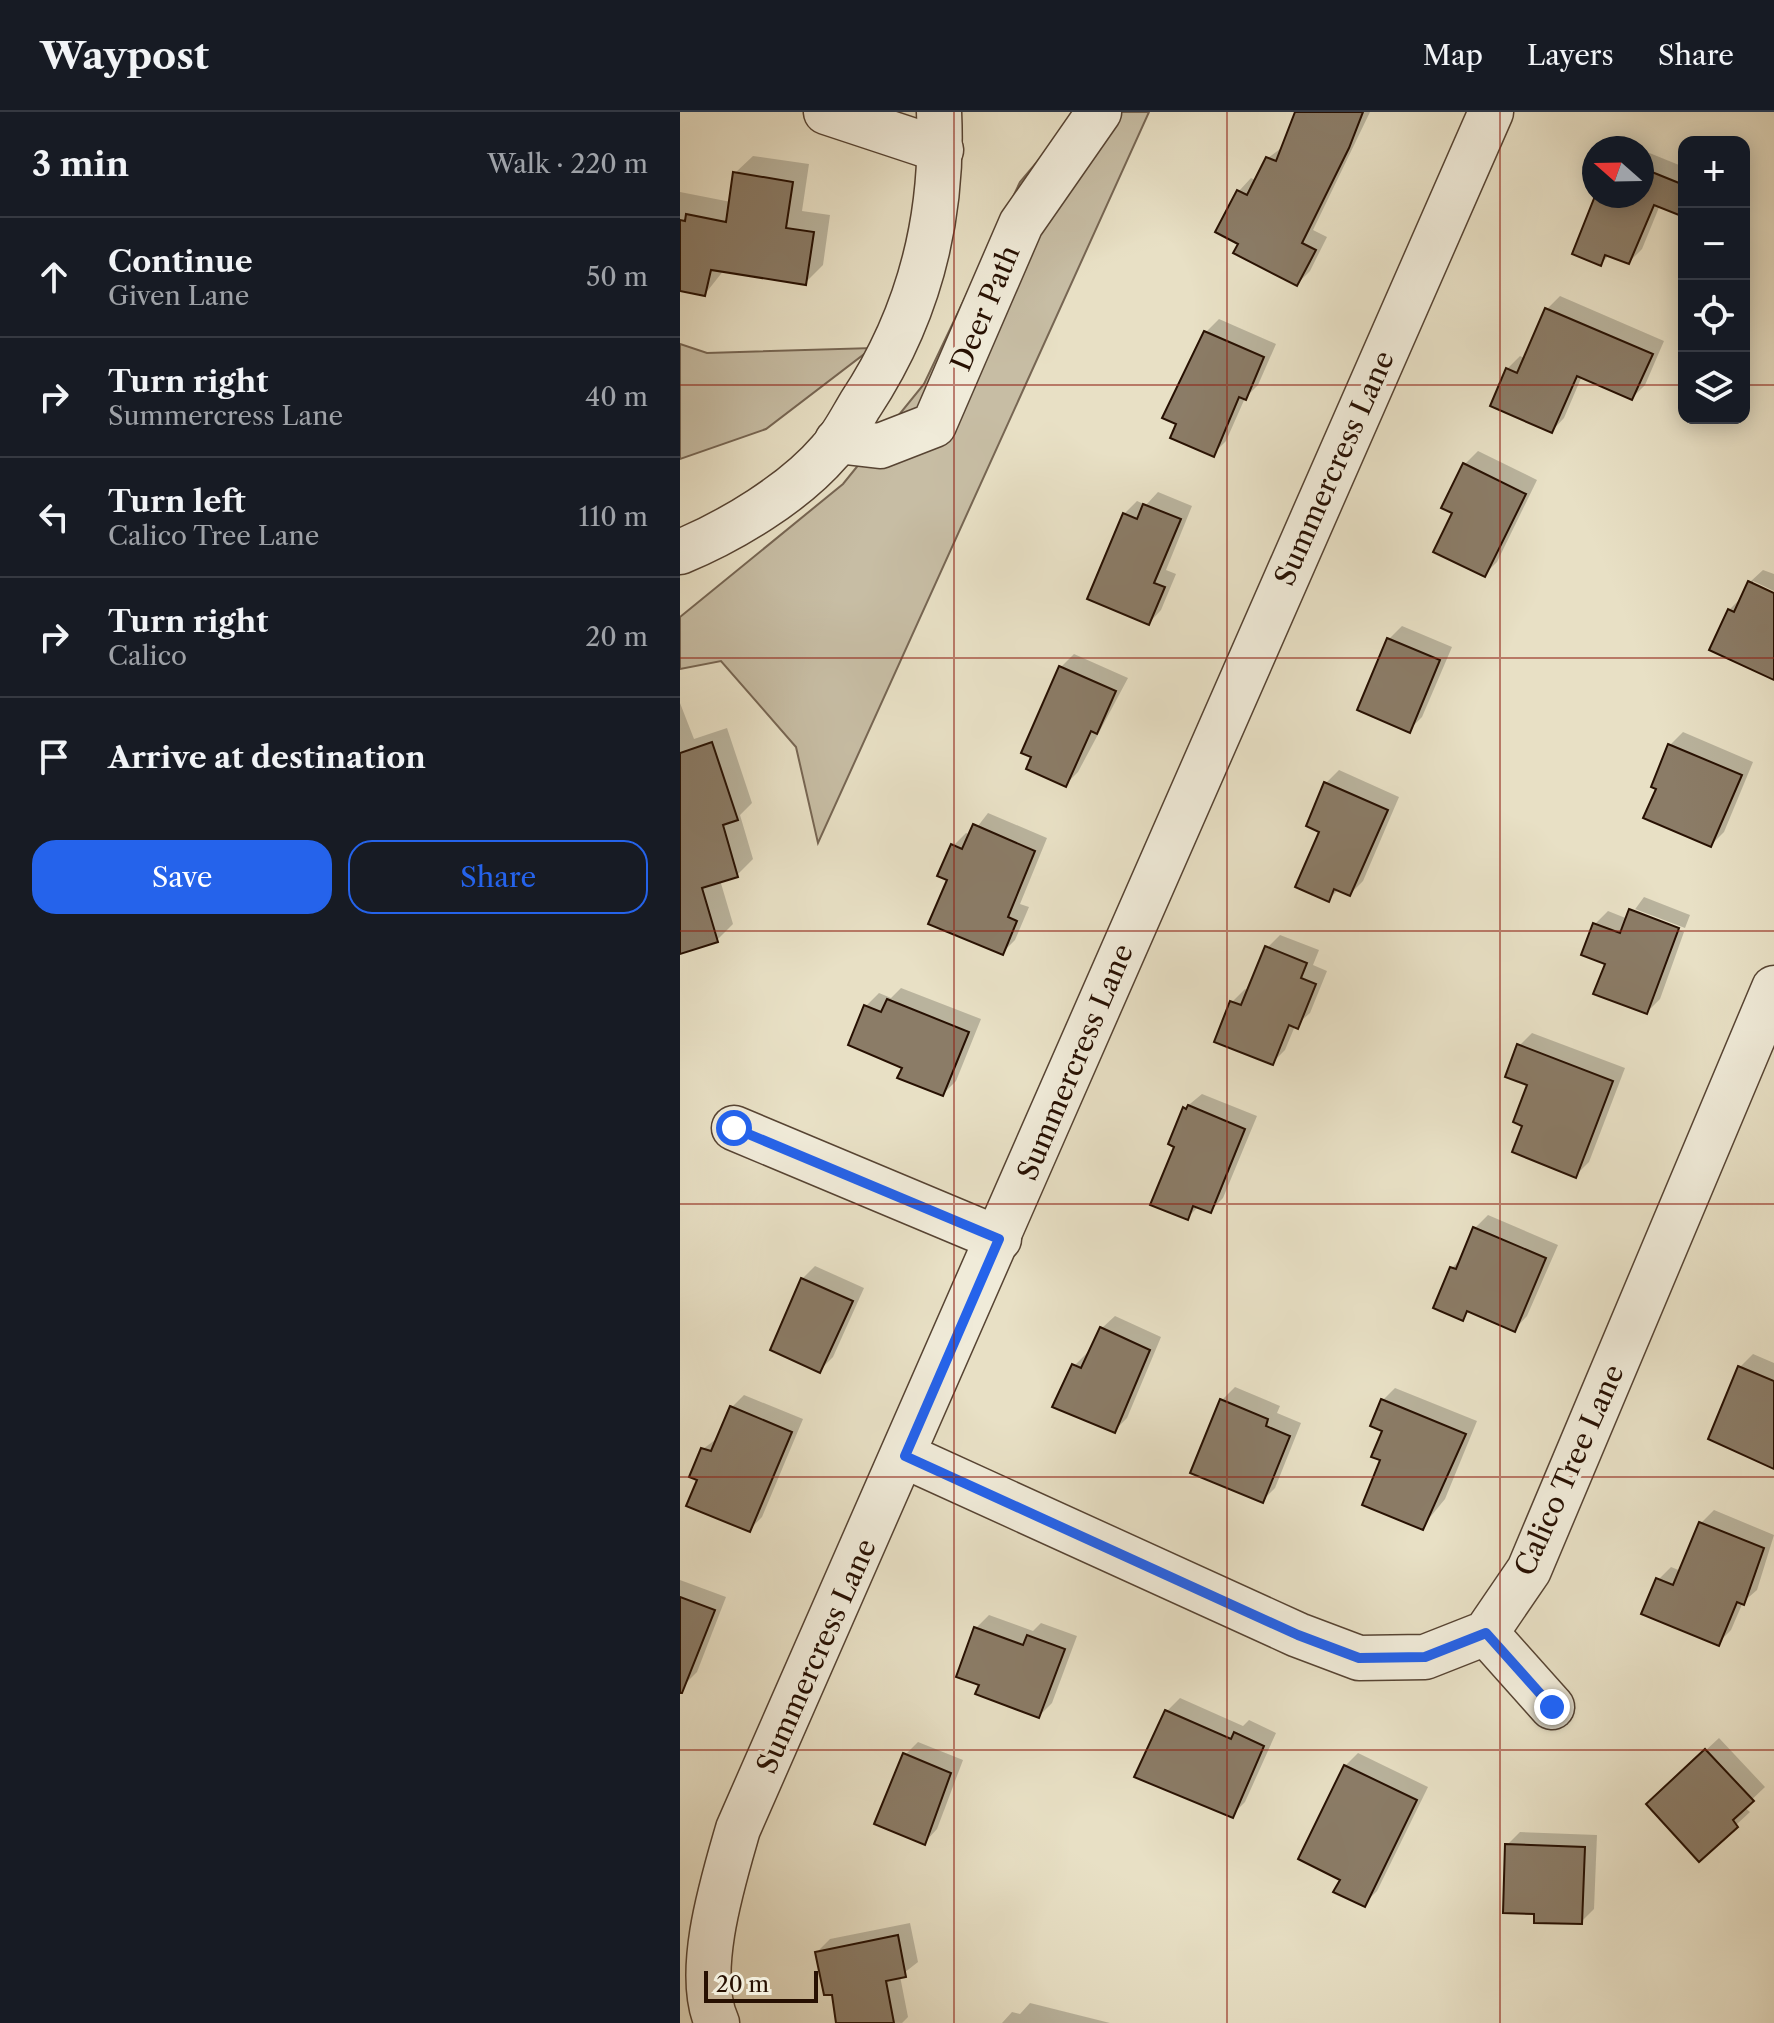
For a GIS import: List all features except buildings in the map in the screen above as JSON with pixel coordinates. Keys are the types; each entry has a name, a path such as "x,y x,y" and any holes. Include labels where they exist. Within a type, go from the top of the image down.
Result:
{"street":[{"path":"680,552 759,512 830,452 875,383 908,321 934,230 940,131 826,112"},
{"name":"Deer Path","path":"837,441 880,446 934,425 1021,224 1099,112"},
{"name":"Summercress Lane","path":"717,2023 710,2006 714,1910 738,1829 905,1456 1258,637 1491,112"},
{"name":"Calico Tree Lane","path":"1486,1633 1529,1570 1774,988"},
{"path":"734,1128 999,1239"},
{"path":"905,1456 1298,1635 1359,1658 1425,1657 1486,1633 1552,1707"}],"shaded area":[{"path":"1079,112 1149,112 818,843 796,747 721,661 680,669 680,617 843,484 924,384 1020,182"},
{"path":"680,344 707,353 872,348 766,429 680,459"}],"route":[{"path":"734,1128 999,1239 905,1456 1298,1635 1359,1658 1425,1657 1486,1633 1552,1707"}]}
